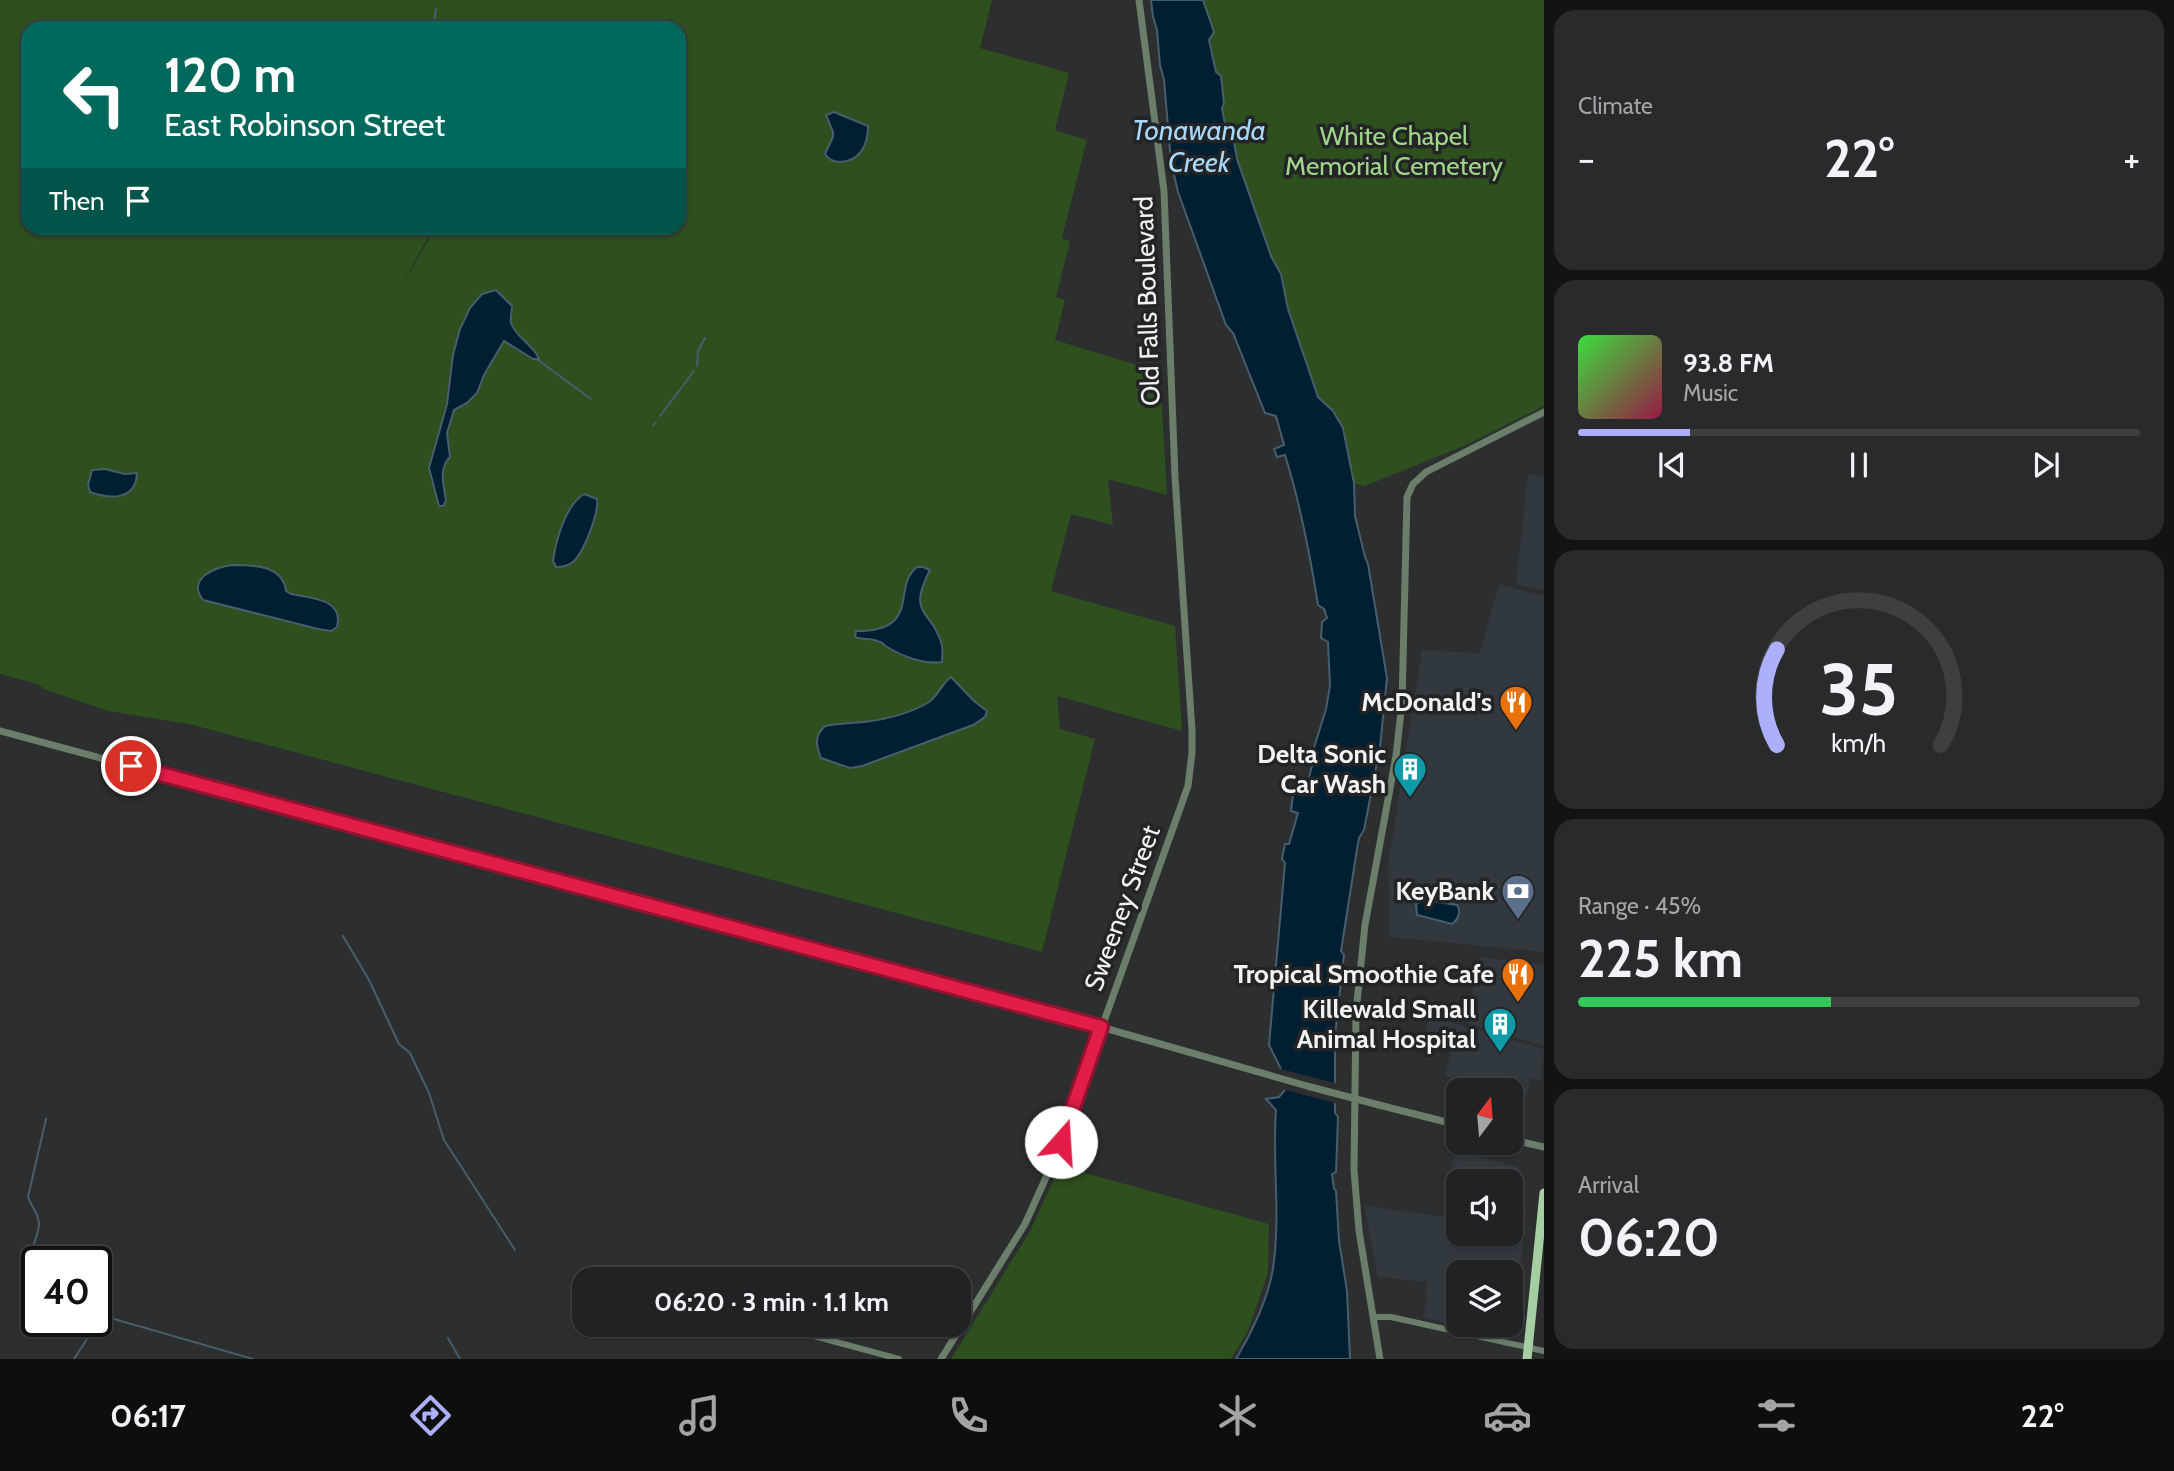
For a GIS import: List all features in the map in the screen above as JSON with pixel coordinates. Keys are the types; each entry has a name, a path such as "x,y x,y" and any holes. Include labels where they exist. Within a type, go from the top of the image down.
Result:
{"main road":[{"path":"1527,1359 1544,1193"}],"street":[{"name":"Old Falls Boulevard","path":"1139,0 1164,191 1175,477"},
{"path":"1380,1359 1361,1241 1354,1170 1356,1012 1365,925 1396,756 1402,703 1407,501 1413,484 1426,472 1544,412"},
{"name":"Sweeney Street","path":"941,1359 1025,1224 1057,1153 1188,786 1192,753 1191,708 1175,477"},
{"path":"0,731 1446,1122"},
{"path":"1523,1142 1544,1147"},
{"path":"1373,1317 1391,1317 1544,1351"},
{"path":"817,1337 899,1359"}],"shaded area":[{"path":"1528,474 1544,477 1544,591 1516,584"},
{"path":"1499,584 1544,596 1544,952 1390,937 1388,865 1422,650 1480,653"},
{"path":"1481,957 1544,965 1544,1046 1465,1023"},
{"path":"1429,1016 1544,1049 1541,1081 1531,1078 1526,1099 1523,1098 1523,1078 1445,1076 1451,1052 1424,1043"},
{"path":"1453,1155 1470,1155 1519,1167 1452,1169"},
{"path":"1523,1191 1526,1209 1523,1239"},
{"path":"1364,1205 1446,1218 1446,1246 1522,1246 1521,1260 1446,1260 1446,1323 1424,1318 1427,1282 1378,1277"}],"green space":[{"path":"0,0 992,0 980,48 1069,73 1055,130 1087,140 1062,238 1070,241 1056,297 1065,300 1055,340 1160,372 1167,495 1108,479 1113,525 1071,514 1051,591 1175,626 1182,731 1057,696 1060,729 1095,739 1042,952 189,724 108,711 44,689 37,684 0,674"},
{"name":"White Chapel Memorial Cemetery","path":"1203,0 1544,0 1544,406 1464,446 1365,486 1354,483 1333,411 1318,397 1288,309 1281,274 1271,256 1237,159 1234,142 1227,135 1222,108 1221,77 1216,72"},
{"path":"1060,1166 1269,1224 1268,1273 1248,1331 1231,1359 951,1359 965,1337 971,1337 971,1327 1030,1231"}],"water":[{"name":"Tonawanda Creek","path":"1151,0 1203,0 1214,32 1209,40 1216,72 1221,76 1224,103 1222,108 1227,135 1234,142 1237,159 1271,256 1281,274 1288,309 1318,397 1333,411 1343,428 1354,483 1355,516 1368,564 1387,678 1380,747 1364,830 1359,838 1341,951 1344,955 1335,1035 1335,1113 1338,1117 1336,1172 1332,1174 1347,1291 1350,1359 1236,1359 1259,1315 1273,1268 1276,1229 1276,1110 1266,1099 1279,1097 1289,1085 1269,1045 1285,863 1282,859 1298,813 1291,811 1294,787 1306,788 1315,755 1313,751 1326,709 1330,686 1328,642 1321,638 1322,622 1327,618 1324,609 1318,605 1304,529 1285,455 1277,457 1274,449 1284,445 1276,416 1265,413 1233,333 1226,325 1178,192 1171,162 1164,80"},
{"path":"834,112 868,126 861,151 846,161 833,161 825,154 833,137 826,115"},
{"path":"496,290 512,306 513,328 539,359 533,359 504,341 477,393 454,410 447,433 450,457 443,472 446,501 443,506 439,506 429,468 447,404 453,355 460,329 470,308 482,294"},
{"path":"105,469 125,474 137,473 132,489 120,496 90,492 88,485 92,470"},
{"path":"584,494 597,499 590,532 573,562 556,567 553,561 562,524 577,499"},
{"path":"233,565 266,568 279,576 286,591 291,594 331,605 338,618 337,627 331,631 318,629 203,600 198,586 205,575"},
{"path":"917,567 930,570 920,596 921,605 938,633 942,645 942,662 913,659 881,642 855,637 856,631 877,629 890,624 898,616 906,585"},
{"path":"951,677 987,711 985,717 973,725 862,766 850,768 821,758 817,741 825,726 880,720 914,709 929,702"},
{"path":"1424,900 1457,905 1458,917 1452,924 1417,915 1416,904"}],"pier":[{"path":"1277,1068 1339,1084 1338,1104 1282,1089 1285,1084"}],"waterway":[{"path":"434,21 436,9"},
{"path":"697,366 698,351 705,338"},
{"path":"538,360 591,399"},
{"path":"660,416 694,371"},
{"path":"653,426 656,422"},
{"path":"343,936 369,980 399,1044 410,1053 429,1093 444,1140 515,1250"},
{"path":"34,1246 39,1220 28,1197 46,1119"},
{"path":"112,1318 253,1359"},
{"path":"74,1359 89,1337"},
{"path":"448,1338 460,1359"}],"place":[{"name":"McDonald's","path":"1516,732"},
{"name":"Delta Sonic Car Wash","path":"1410,799"},
{"name":"KeyBank","path":"1518,921"},
{"name":"Tropical Smoothie Cafe","path":"1518,1004"},
{"name":"Killewald Small Animal Hospital","path":"1500,1054"}],"route":[{"path":"131,766 1101,1027 1061,1142"}]}
